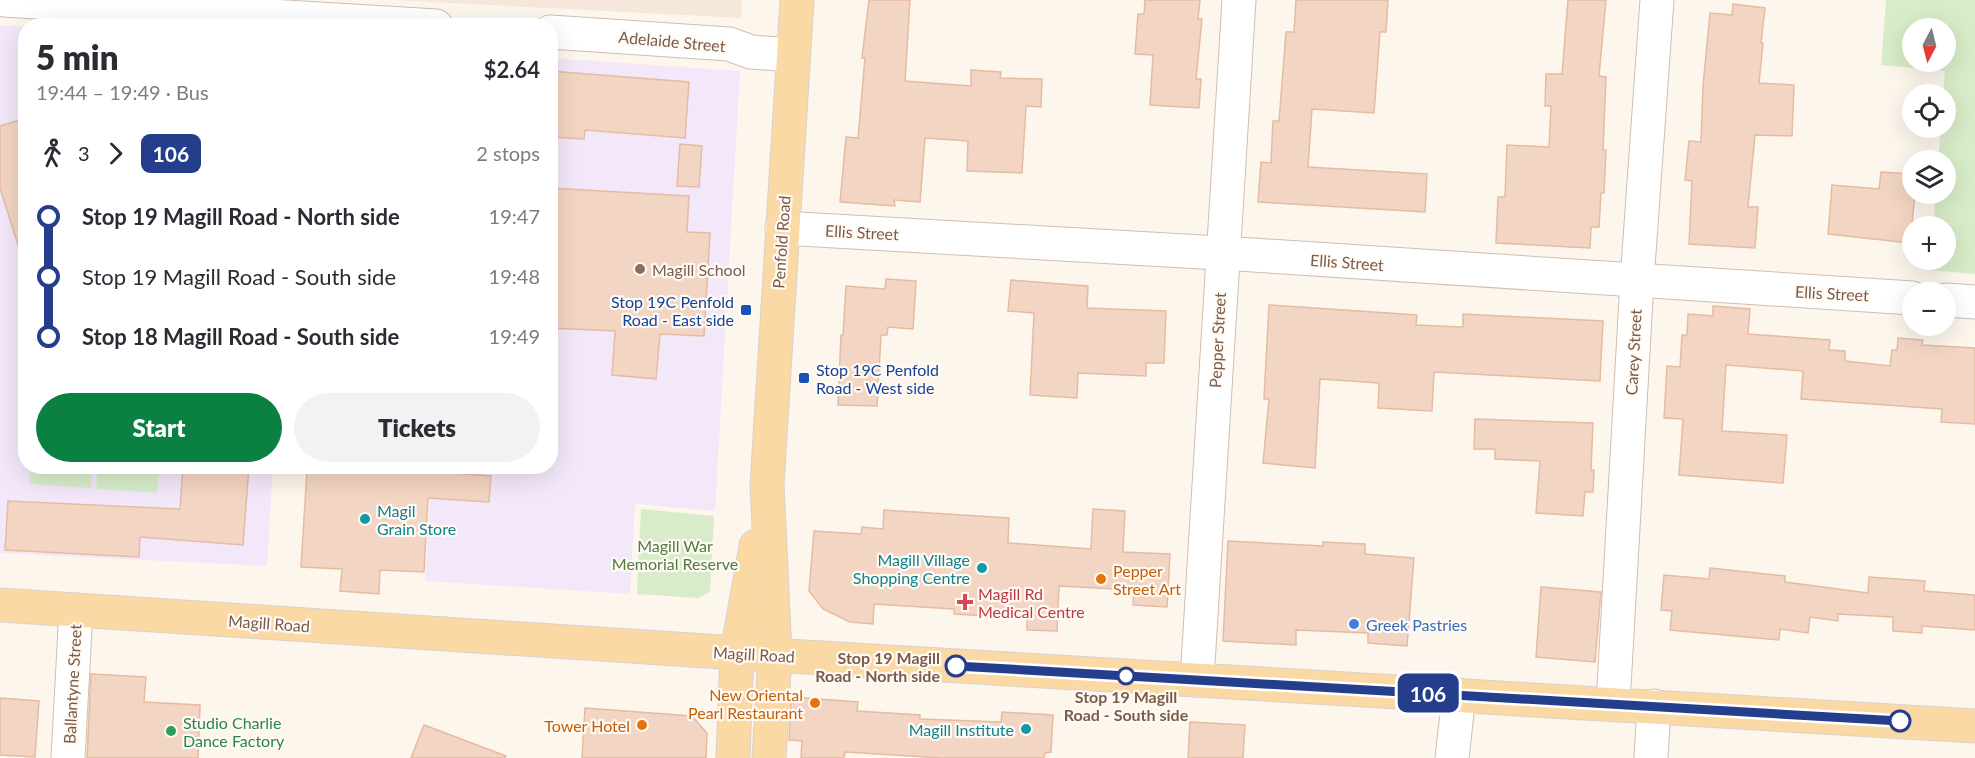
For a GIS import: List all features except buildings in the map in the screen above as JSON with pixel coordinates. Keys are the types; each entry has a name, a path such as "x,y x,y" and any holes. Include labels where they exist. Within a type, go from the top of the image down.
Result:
{"main road":[{"name":"Penfold Road","path":"768,758 775,655 767,485 797,0"},
{"name":"Penfold Road","path":"733,758 737,653 767,485"},
{"name":"Magill Road","path":"0,605 737,653 1975,726"}],"street":[{"path":"4,0 303,18"},
{"name":"Pepper Street","path":"1197,680 1239,0"},
{"name":"Carey Street","path":"1613,704 1637,281 1657,0"},
{"name":"Adelaide Street","path":"558,33 729,44 751,51 793,55"},
{"name":"Ellis Street","path":"782,228 1222,253 1902,297"},
{"path":"1956,301 1975,302"},
{"name":"Ballantyne Street","path":"68,758 76,610"},
{"path":"1452,758 1459,695"},
{"path":"1651,758 1654,706"}],"shaded area":[{"path":"393,0 742,0 741,18"},
{"path":"0,25 18,26 18,474 273,474 267,566 0,553"},
{"name":"Magill School","path":"558,58 740,71 715,511 635,504 630,594 425,581 432,474 558,474"}],"green space":[{"path":"1886,0 1975,0 1975,274 1930,270 1956,270 1956,216 1934,216 1935,204 1956,204 1956,150 1939,150 1940,138 1956,138 1956,84 1944,84 1945,72 1956,72 1956,18 1902,18 1902,67 1881,65"},
{"path":"30,474 92,474 91,488 29,484"},
{"path":"97,474 158,474 157,493 96,489"},
{"name":"Magill War Memorial Reserve","path":"641,509 714,516 710,592 698,598 637,594"}],"bus line":[{"name":"106","path":"956,666 1900,721"}],"place":[{"name":"Magill School","path":"640,269"},
{"name":"Stop 19C Penfold Road - East side","path":"746,310"},
{"name":"Stop 19C Penfold Road - West side","path":"804,378"},
{"name":"Magil Grain Store","path":"365,519"},
{"name":"Magill Village Shopping Centre","path":"982,568"},
{"name":"Pepper Street Art","path":"1101,579"},
{"name":"Magill Rd Medical Centre","path":"965,602"},
{"name":"Greek Pastries","path":"1354,624"},
{"name":"Stop 19 Magill Road - North side","path":"956,666"},
{"name":"Stop 19 Magill Road - South side","path":"1126,676"},
{"name":"New Oriental Pearl Restaurant","path":"815,703"},
{"name":"Tower Hotel","path":"642,725"},
{"name":"Magill Institute","path":"1026,729"},
{"name":"Studio Charlie Dance Factory","path":"171,731"}]}
